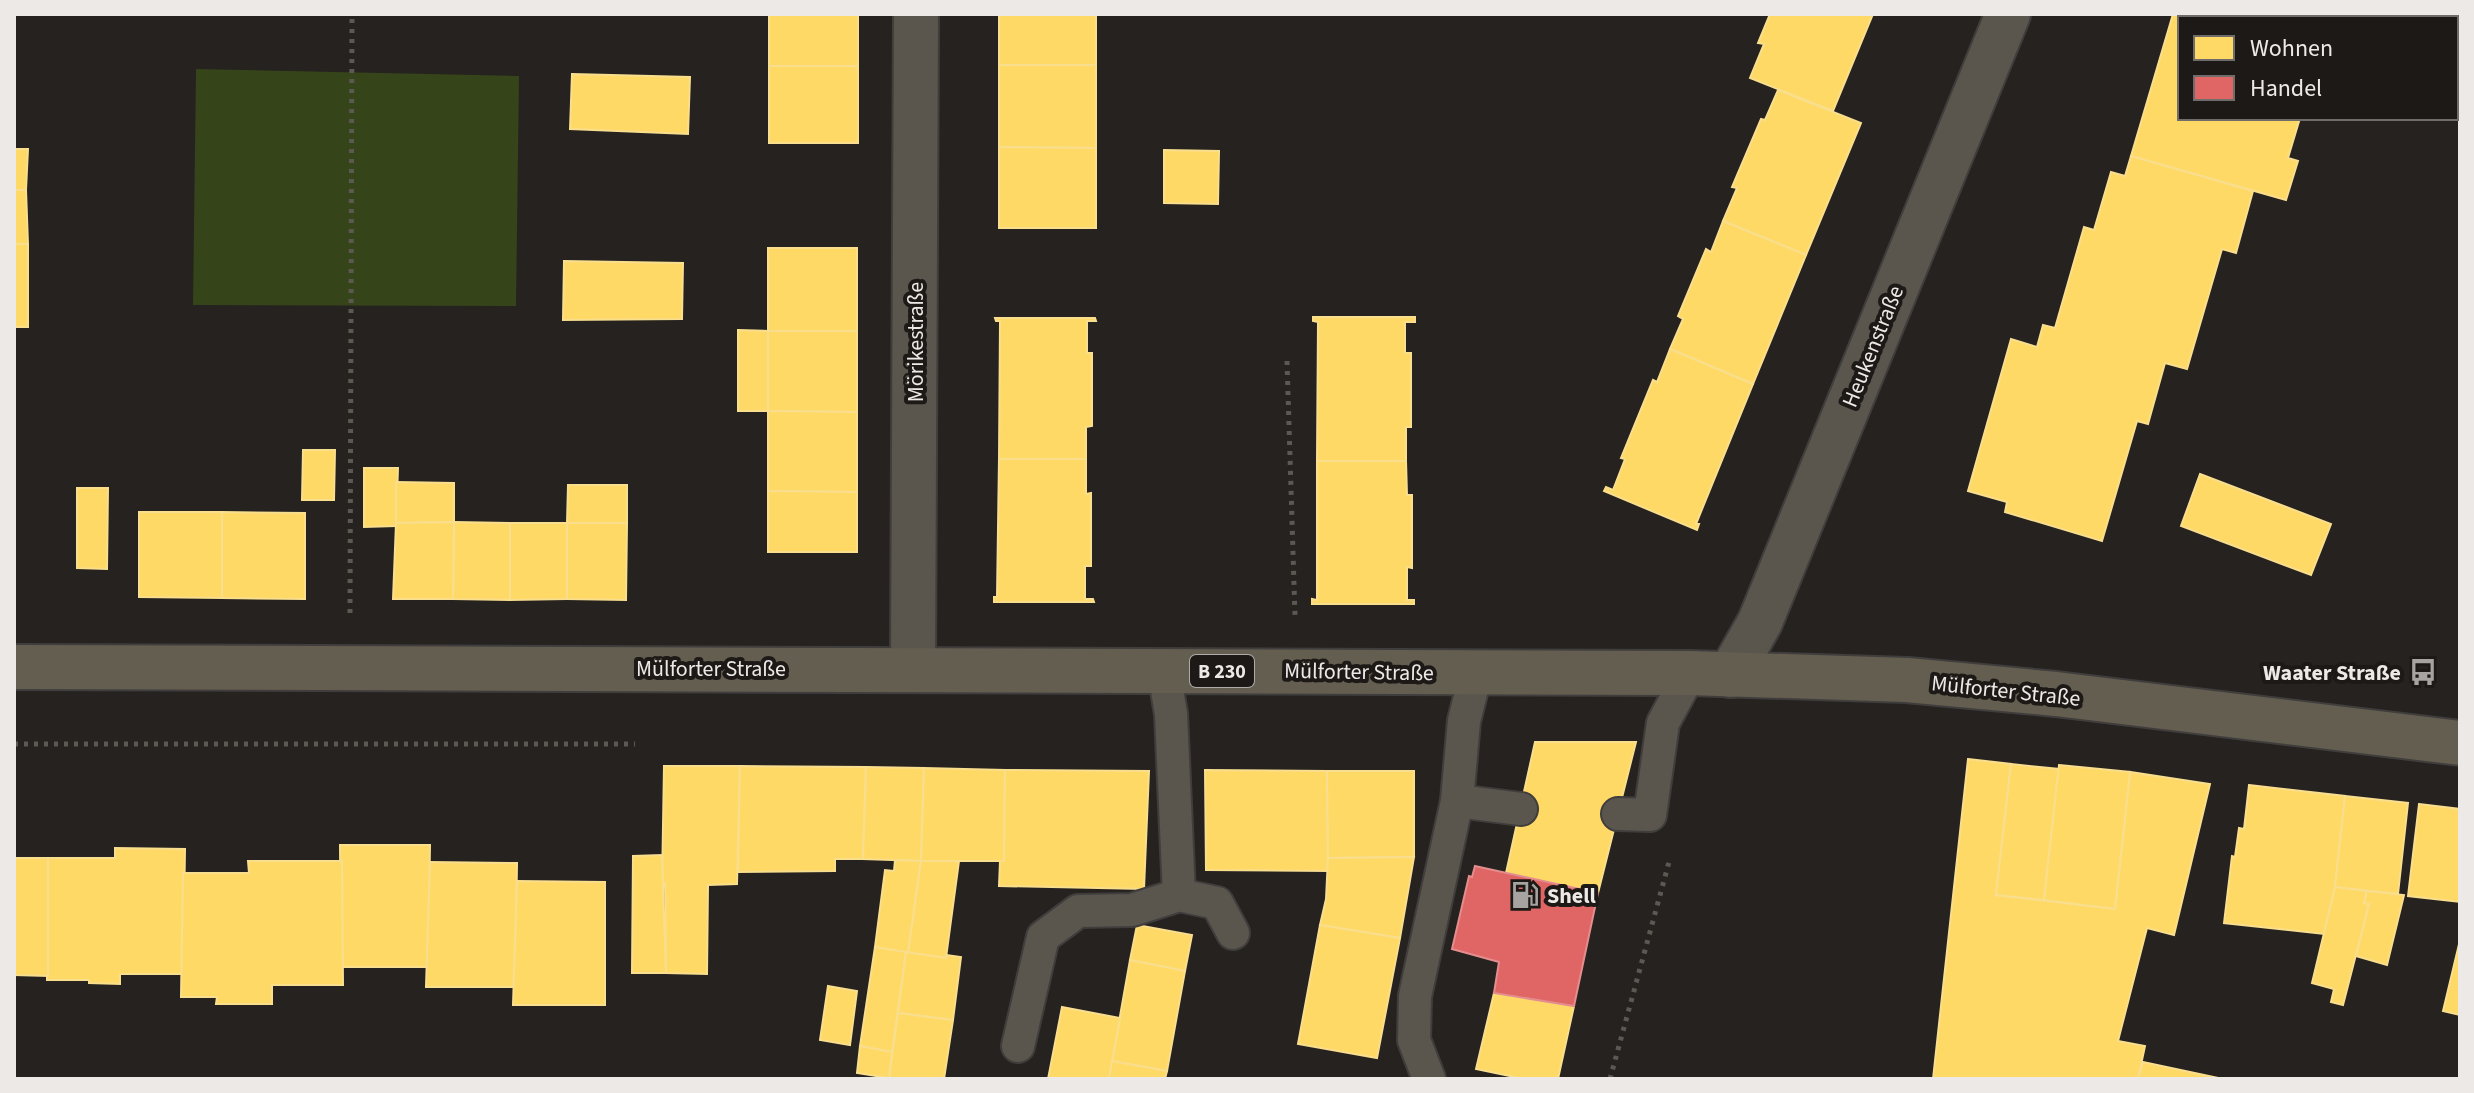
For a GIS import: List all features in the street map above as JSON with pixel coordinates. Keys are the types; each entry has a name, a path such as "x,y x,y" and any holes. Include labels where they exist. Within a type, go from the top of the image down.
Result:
{"main road":[{"name":"Mülforter Straße","path":"14,667 1293,670 1710,674 1907,680 2056,694 2460,743"}],"street":[{"name":"Mörikestraße","path":"913,669 916,14"},
{"name":"Heukenstraße","path":"1710,674 1760,622 2008,14"}],"lane":[{"path":"1164,672 1171,714 1179,895"},
{"path":"1429,1079 1414,1040 1415,996 1457,801 1464,721 1476,673"},
{"path":"1618,814 1650,815 1663,723 1710,674"},
{"path":"1457,801 1521,809"},
{"path":"1018,1046 1043,937 1078,911 1132,910 1179,895 1217,903 1233,933"}],"path":[{"path":"349,667 352,14"},
{"path":"1287,361 1296,622 1293,670"},
{"path":"14,744 635,744"},
{"path":"1610,1079 1670,857"}],"green space":[{"path":"196,69 519,76 516,306 193,305"}],"building: Wohnen":[{"path":"769,14 858,14 858,66 769,66"},
{"path":"999,14 1096,14 1096,65 999,65"},
{"path":"1770,14 1873,14 1833,111 1750,78 1764,44 1758,43"},
{"path":"2173,14 2320,16 2178,16 2178,120 2299,120 2288,158 2298,161 2286,200 2131,156"},
{"path":"2458,50 2460,51 2458,79"},
{"path":"999,65 1096,65 1096,148 999,147"},
{"path":"769,66 858,66 858,143 769,143"},
{"path":"572,74 690,77 688,134 570,129"},
{"path":"2460,74 2460,110 2458,109"},
{"path":"1778,90 1861,123 1806,255 1723,221 1737,188 1732,187 1761,119 1765,120"},
{"path":"999,147 1096,148 1096,228 999,228"},
{"path":"14,149 28,149 26,190 14,190"},
{"path":"1164,150 1219,151 1218,204 1164,203"},
{"path":"2131,156 2253,191 2236,253 2222,249 2187,369 2165,363 2148,424 2137,421 2102,541 2005,512 2007,502 1968,491 2011,339 2037,347 2043,325 2055,328 2084,227 2094,230 2111,172 2125,176"},
{"path":"14,190 26,190 28,244 14,244"},
{"path":"1723,221 1806,255 1753,384 1670,349 1683,319 1678,316 1706,249 1711,252"},
{"path":"14,244 28,244 28,327 14,327"},
{"path":"768,248 857,248 857,331 768,331"},
{"path":"564,261 683,263 682,319 563,320"},
{"path":"1313,317 1415,317 1415,322 1405,322 1405,353 1411,353 1411,427 1406,427 1406,461 1317,461 1318,322 1313,321"},
{"path":"995,318 1095,318 1096,321 1087,321 1087,353 1092,353 1092,426 1086,427 1086,459 999,459 1000,321"},
{"path":"738,330 768,331 768,411 738,411"},
{"path":"768,331 857,331 857,412 768,411"},
{"path":"1670,349 1753,384 1696,524 1699,524 1697,530 1604,491 1606,487 1613,490 1625,459 1621,458 1653,380 1657,382"},
{"path":"768,411 857,412 857,492 768,491"},
{"path":"303,450 335,450 334,500 302,500"},
{"path":"999,459 1086,459 1086,494 1091,493 1091,566 1085,566 1085,599 1093,599 1094,602 994,602 994,597 997,597"},
{"path":"1317,461 1406,461 1407,495 1412,495 1412,568 1407,567 1407,600 1414,600 1414,604 1312,604 1312,599 1317,600"},
{"path":"364,468 398,468 396,526 364,527"},
{"path":"2200,474 2331,524 2311,575 2181,526"},
{"path":"396,482 454,483 454,522 396,523"},
{"path":"568,485 627,485 627,523 567,523"},
{"path":"77,488 108,488 107,569 77,568"},
{"path":"768,491 857,492 857,552 768,552"},
{"path":"139,512 222,512 222,598 139,597"},
{"path":"222,512 305,513 305,599 222,598"},
{"path":"454,522 510,523 510,600 453,599"},
{"path":"454,522 453,599 393,599 396,523"},
{"path":"510,523 567,523 567,599 510,600"},
{"path":"567,523 627,523 626,600 567,599"},
{"path":"1535,742 1636,742 1598,893 1506,873"},
{"path":"1968,759 2011,764 1996,895 2115,909 2130,772 2210,784 2174,935 2147,928 2118,1041 2145,1046 2138,1079 1933,1079"},
{"path":"2011,764 2059,769 2044,900 1996,895"},
{"path":"2059,765 2130,772 2115,909 2044,900"},
{"path":"664,766 740,766 737,884 708,885 707,974 666,973 665,884 662,885"},
{"path":"740,766 866,767 863,859 835,859 835,871 738,872"},
{"path":"866,767 924,768 921,861 863,859"},
{"path":"924,768 1005,770 1004,861 921,861"},
{"path":"1005,770 1149,771 1144,889 999,886 1000,861 1004,861"},
{"path":"1205,770 1327,771 1328,871 1206,870"},
{"path":"1327,771 1414,771 1414,857 1328,858"},
{"path":"2249,785 2345,796 2335,887 2324,934 2224,923 2232,856 2235,857 2239,828 2244,829"},
{"path":"2345,796 2408,803 2398,894 2335,887"},
{"path":"2419,804 2460,809 2460,902 2408,896"},
{"path":"340,845 430,845 428,967 341,967"},
{"path":"115,848 185,849 183,974 120,974 120,984 47,980 48,858 115,858"},
{"path":"662,855 666,973 632,973 633,856"},
{"path":"1414,857 1400,938 1320,925 1326,899 1328,858"},
{"path":"14,858 48,858 48,976 14,975"},
{"path":"895,860 921,861 908,953 875,947 885,870 894,871"},
{"path":"248,861 342,861 343,985 272,985 272,1004 216,1004 217,997 181,997 183,873 249,873"},
{"path":"921,861 959,861 946,958 908,953"},
{"path":"430,862 517,863 515,987 426,987"},
{"path":"517,881 605,882 605,1005 513,1005"},
{"path":"2335,887 2367,891 2364,903 2369,904 2343,1005 2331,1002 2334,989 2312,983"},
{"path":"2367,891 2404,895 2387,965 2356,956 2369,904 2364,903"},
{"path":"1137,925 1192,935 1185,971 1130,960"},
{"path":"1320,925 1400,938 1377,1058 1298,1044"},
{"path":"2460,940 2460,1015 2443,1011"},
{"path":"875,947 906,952 892,1052 860,1046"},
{"path":"906,952 961,957 953,1020 898,1013"},
{"path":"1130,960 1185,971 1167,1071 1112,1061"},
{"path":"828,986 857,991 850,1045 820,1040"},
{"path":"1494,993 1574,1006 1558,1079 1524,1079 1476,1069"},
{"path":"1062,1007 1120,1018 1109,1079 1048,1079"},
{"path":"898,1013 953,1020 944,1079 889,1079"},
{"path":"860,1046 892,1052 889,1078 857,1073"},
{"path":"1112,1061 1167,1071 1165,1079 1109,1079"},
{"path":"2143,1062 2223,1079 2138,1079"}],"building: Handel":[{"path":"1475,866 1598,893 1574,1006 1494,993 1499,962 1452,949 1469,876 1472,877"}],"place":[{"name":"Waater Straße","path":"2423,672"},
{"name":"Shell","path":"1525,895"}]}
